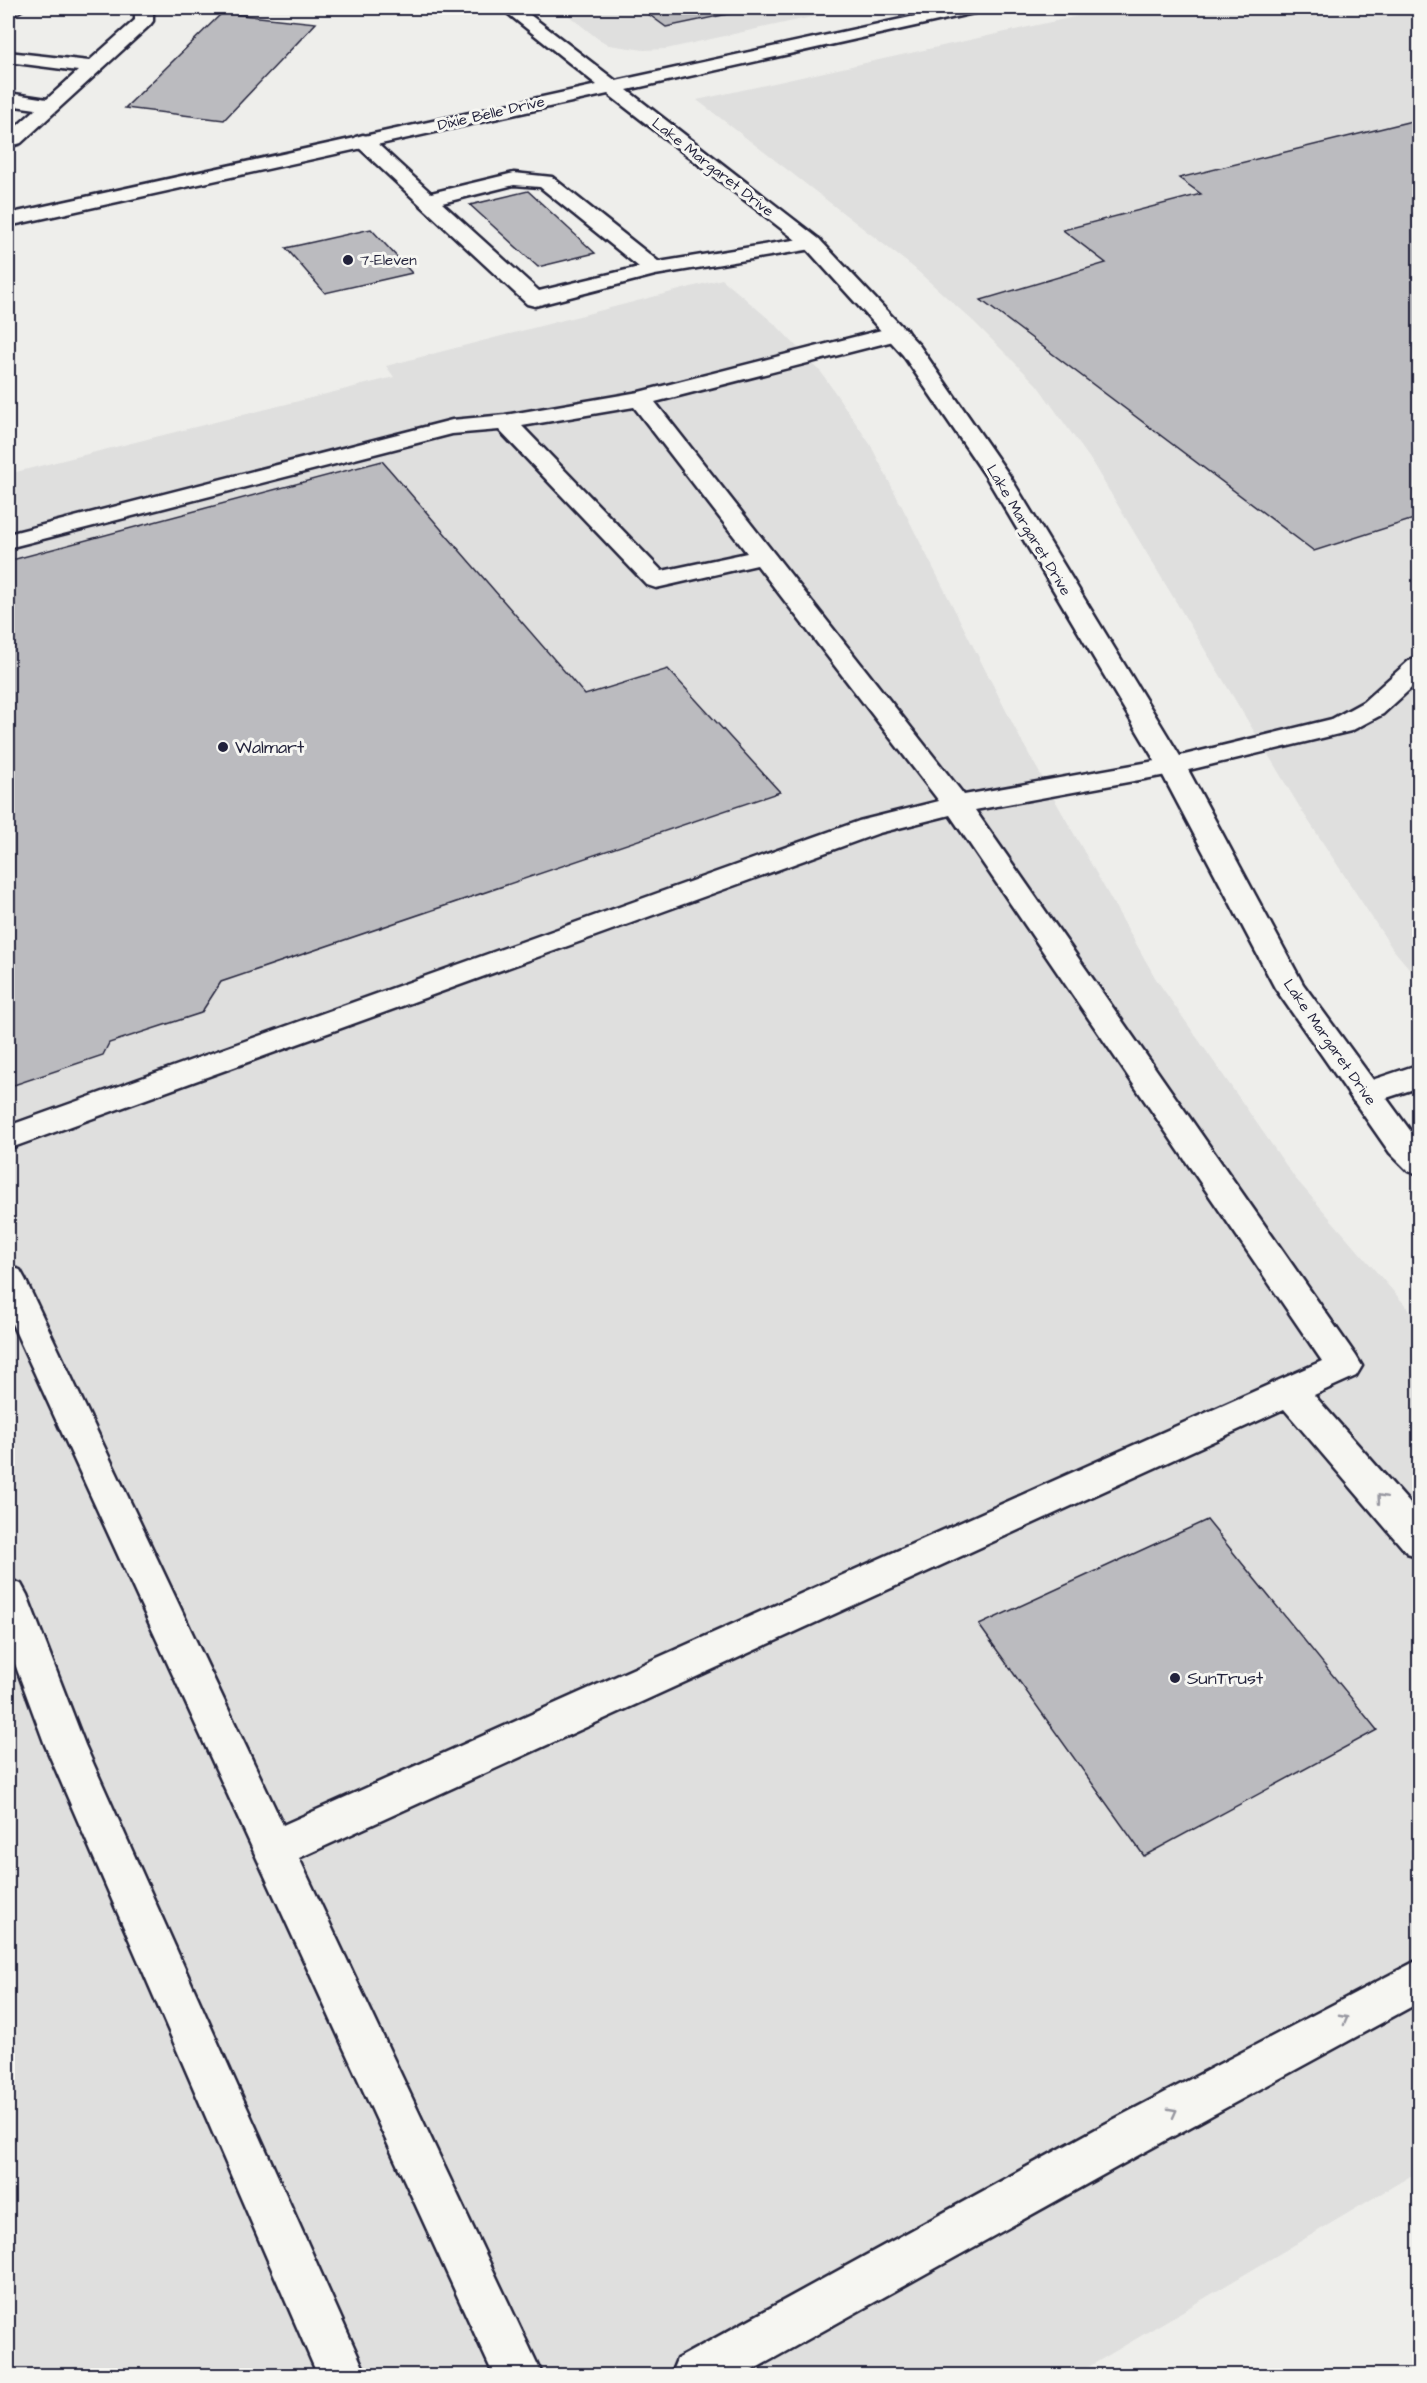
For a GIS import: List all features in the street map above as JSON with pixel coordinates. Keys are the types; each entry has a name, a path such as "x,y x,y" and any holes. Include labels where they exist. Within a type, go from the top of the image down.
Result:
{"street":[{"path":"8,141 14,139 144,21 144,8"},
{"name":"Lake Margaret Drive","path":"510,8 812,243 911,350 997,475 1172,766 1290,988 1401,1145 1419,1163"},
{"name":"Dixie Belle Drive","path":"8,220 974,8"},
{"path":"8,57 93,67"},
{"path":"8,99 52,105"},
{"path":"363,141 535,298 655,269 812,243"},
{"path":"427,200 514,179 545,181 655,269"},
{"path":"8,541 452,427 505,422 640,399 897,333"},
{"path":"272,1850 1344,1366 957,805 640,399"},
{"path":"505,422 656,580 761,556"},
{"path":"8,1138 868,827 957,805 1172,766 1341,725 1373,708 1419,665"},
{"path":"1365,1094 1419,1075"},
{"path":"8,1280 519,2376"},
{"path":"1289,1390 1419,1542"},
{"path":"8,1595 65,1745 343,2376"},
{"path":"694,2376 1121,2139 1419,1979"}],"shaded area":[{"path":"559,8 852,8 666,49 644,50 609,45"},
{"path":"1114,8 1419,8 1419,980 1392,948 1302,811 1090,459 1037,385 973,321 913,267 697,100"},
{"path":"722,279 777,326 821,372 870,444 1021,740 1156,979 1295,1178 1419,1321 1419,2171 1075,2375 8,2375 8,474 394,377 386,366"}],"building":[{"path":"8,8 28,8 8,20"},
{"path":"640,8 725,8 733,13 666,27"},
{"path":"222,13 316,23 224,120 125,108"},
{"path":"1420,119 1420,517 1314,551 981,300 1106,263 1063,230 1201,194 1179,178"},
{"path":"528,191 595,253 538,267 470,205"},
{"name":"7-Eleven","path":"371,229 412,273 325,293 286,248"},
{"path":"382,461 585,695 668,669 780,792 221,982 201,1013 109,1043 103,1055 8,1087 8,561"},
{"name":"SunTrust","path":"1207,1520 1377,1730 1144,1856 979,1625"}],"place":[{"name":"7-Eleven","path":"348,260"},
{"name":"Walmart","path":"223,747"},
{"name":"SunTrust","path":"1175,1678"}]}
